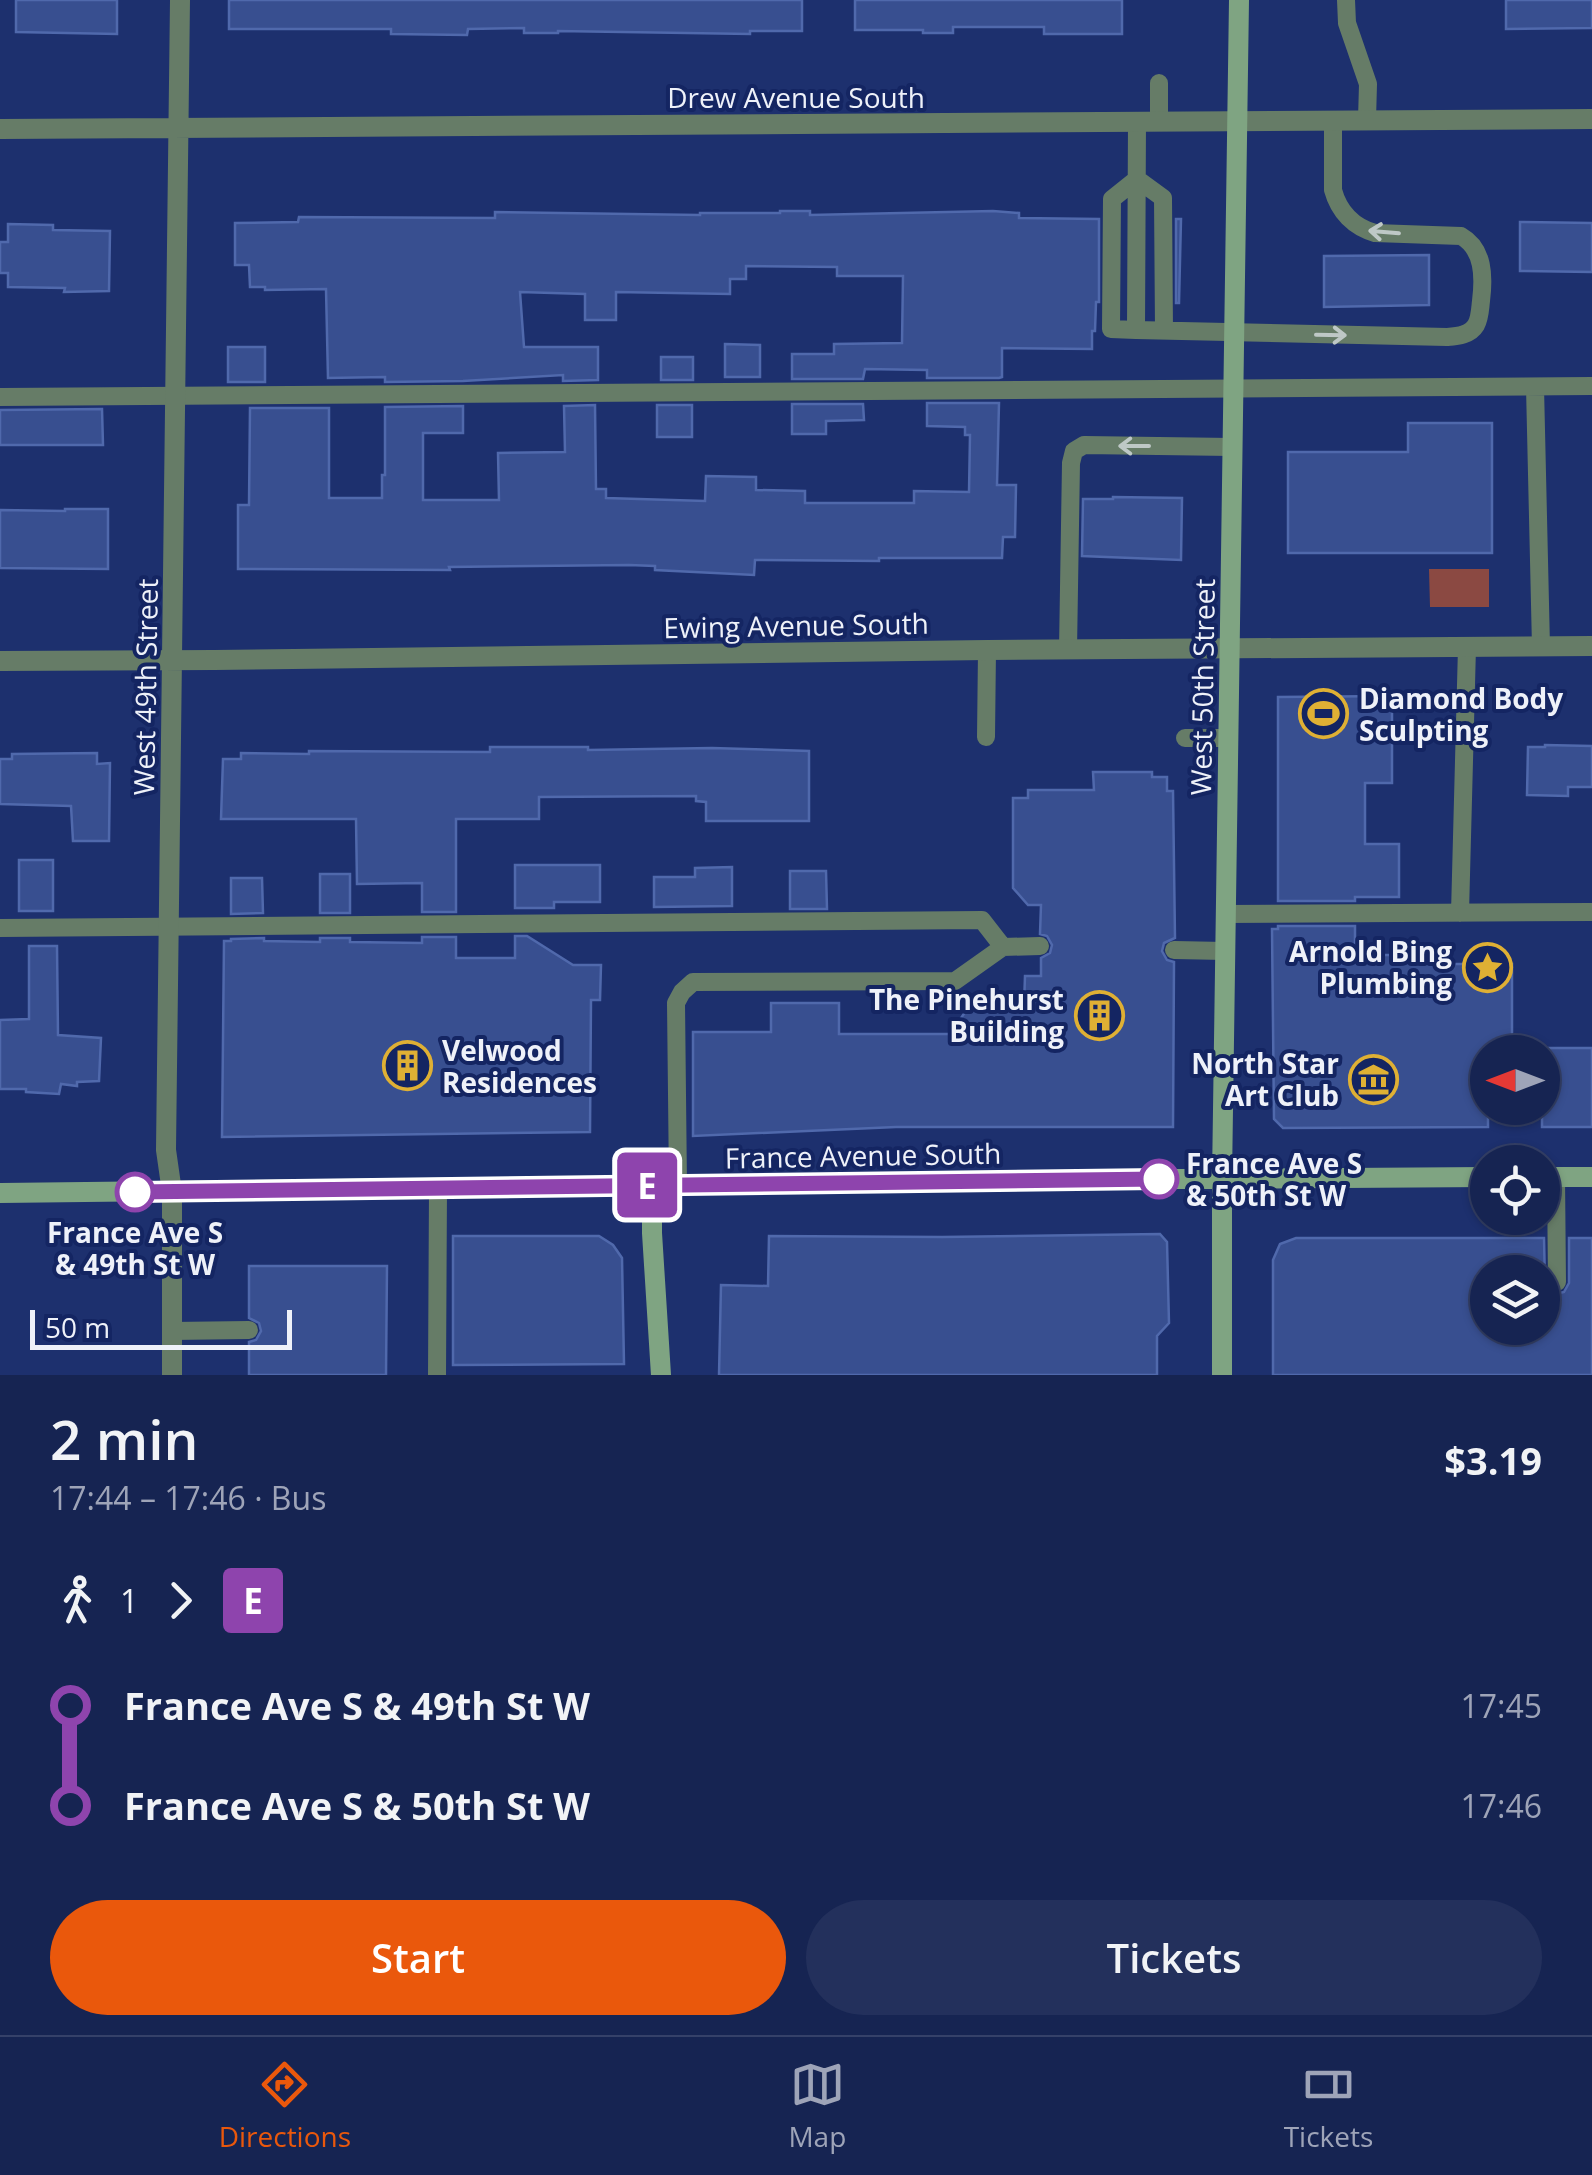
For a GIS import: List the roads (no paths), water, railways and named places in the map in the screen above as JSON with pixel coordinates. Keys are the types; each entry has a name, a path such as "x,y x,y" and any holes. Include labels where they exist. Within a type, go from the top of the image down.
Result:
{"main road":[{"name":"West 50th Street","path":"1222,1375 1239,0"},
{"path":"1560,1177 1592,1177"},
{"name":"France Avenue South","path":"0,1193 1470,1178"},
{"path":"652,1185 660,1375"}],"street":[{"name":"West 49th Street","path":"172,1375 172,1192 166,1150 180,0"},
{"name":"Drew Avenue South","path":"0,129 1592,119"},
{"name":"Ewing Avenue South","path":"0,661 1592,646"}],"lane":[{"path":"1346,0 1346,23 1368,84 1367,120"},
{"path":"1159,83 1137,179 1136,330 1447,338 1468,333 1479,318 1482,289 1477,250 1461,236 1375,232 1352,222 1336,201 1333,190 1333,120"},
{"path":"1137,179 1163,198 1164,330"},
{"path":"1535,386 1541,647"},
{"path":"0,396 1592,386"},
{"path":"1068,650 1074,452 1084,445 1232,447"},
{"path":"1460,913 1467,647"},
{"path":"986,737 987,650"},
{"path":"1185,738 1230,738"},
{"path":"1225,914 1592,912"},
{"path":"0,928 982,920 1003,947"},
{"path":"678,1185 676,1003 694,982 955,981 1003,947 1040,946"},
{"path":"1174,950 1225,950"},
{"path":"436,1375 438,1188"},
{"path":"172,1331 249,1330"}],"place":[{"name":"Diamond Body Sculpting","path":"1324,714"},
{"name":"Arnold Bing Plumbing","path":"1487,967"},
{"name":"The Pinehurst Building","path":"1099,1015"},
{"name":"Velwood Residences","path":"407,1066"},
{"name":"North Star Art Club","path":"1374,1079"},
{"name":"France Ave S & 50th St W","path":"1159,1179"},
{"name":"France Ave S & 49th St W","path":"135,1192"}]}
